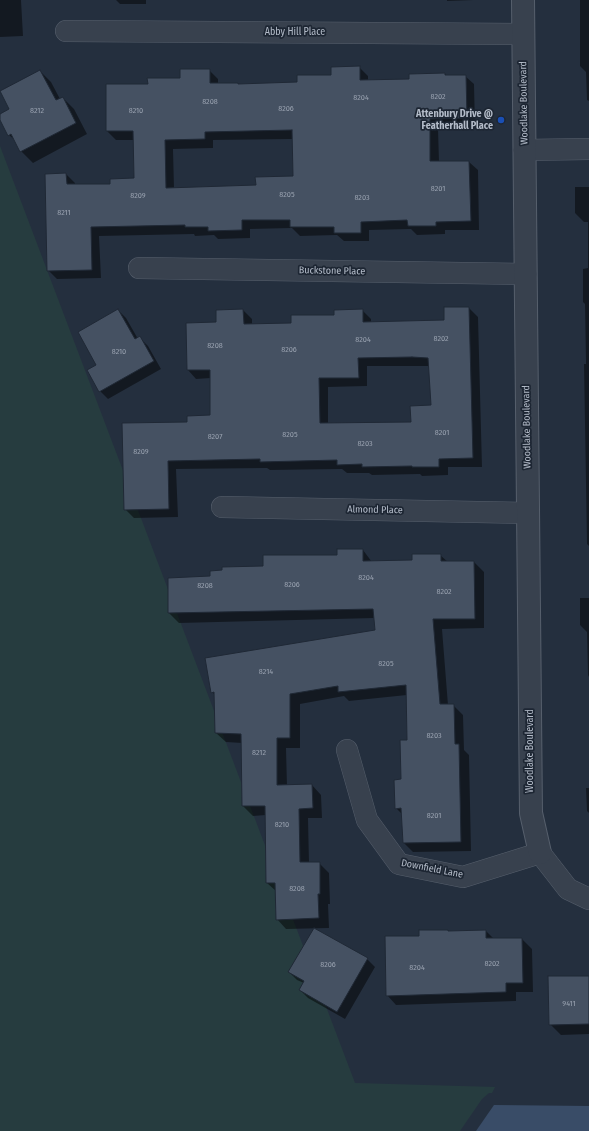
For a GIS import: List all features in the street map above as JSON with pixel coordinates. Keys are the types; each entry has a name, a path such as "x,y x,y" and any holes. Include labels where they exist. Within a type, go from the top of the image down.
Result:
{"street":[{"name":"Woodlake Boulevard","path":"523,0 531,813 540,852"},
{"name":"Abby Hill Place","path":"66,31 523,34"},
{"path":"524,150 589,149"},
{"name":"Buckstone Place","path":"139,268 526,274"},
{"name":"Almond Place","path":"222,507 528,513"},
{"name":"Downfield Lane","path":"347,750 367,820 399,864 464,877 540,852"},
{"path":"540,852 568,889 589,899"}],"green space":[{"path":"0,146 355,1083 495,1087 492,1093 489,1093 482,1099 460,1131 0,1131"}],"water":[{"path":"494,1105 589,1106 589,1131 476,1131"}],"building":[{"path":"360,66 360,80 409,79 409,74 445,73 445,75 466,75 467,118 430,119 430,161 469,161 471,221 436,222 436,226 408,226 407,220 361,222 361,233 334,233 334,227 290,227 290,220 242,220 242,230 208,231 208,227 185,227 185,225 91,227 92,270 47,271 45,174 66,173 67,184 110,184 110,179 134,178 133,131 106,131 106,84 148,84 147,78 180,78 180,69 210,69 210,83 238,84 297,82 297,75 331,75 331,67","holes":["292,130 293,176 255,177 256,185 166,188 165,140 205,139 205,132"]},
{"path":"40,70 56,100 63,97 76,123 20,152 11,134 8,136 0,120 0,114 9,109 0,91"},
{"path":"444,307 469,307 473,458 439,459 439,467 362,467 362,464 337,465 337,460 260,462 260,459 168,461 169,509 124,510 122,423 187,422 187,416 210,415 210,370 187,370 186,323 216,322 216,310 243,309 244,324 291,323 291,315 334,315 334,310 363,309 363,322 444,320","holes":["358,358 428,358 431,405 410,406 411,422 320,423 319,378 359,378"]},
{"path":"118,309 135,339 140,336 154,361 99,392 87,370 96,365 78,332"},
{"path":"337,549 363,549 363,561 412,560 412,554 441,554 441,561 474,561 475,619 433,619 440,704 454,704 455,744 459,744 461,842 403,843 401,808 395,809 394,780 401,779 400,740 407,740 406,685 338,692 338,686 290,694 290,738 277,738 277,785 312,784 313,808 299,809 300,862 320,862 320,894 318,894 319,918 276,920 275,883 266,883 265,806 242,806 241,734 215,733 214,692 211,693 205,658 375,630 373,609 168,613 168,578 210,576 210,571 222,570 222,567 263,566 263,555 337,555"},
{"path":"314,928 368,958 337,1012 299,990 304,981 288,972"},
{"path":"419,930 486,930 486,938 522,938 523,983 506,983 506,992 386,996 385,936 419,936"},
{"path":"548,976 589,976 589,1024 549,1025"}],"place":[{"name":"Attenbury Drive @ Featherhall Place","path":"501,120"}]}
